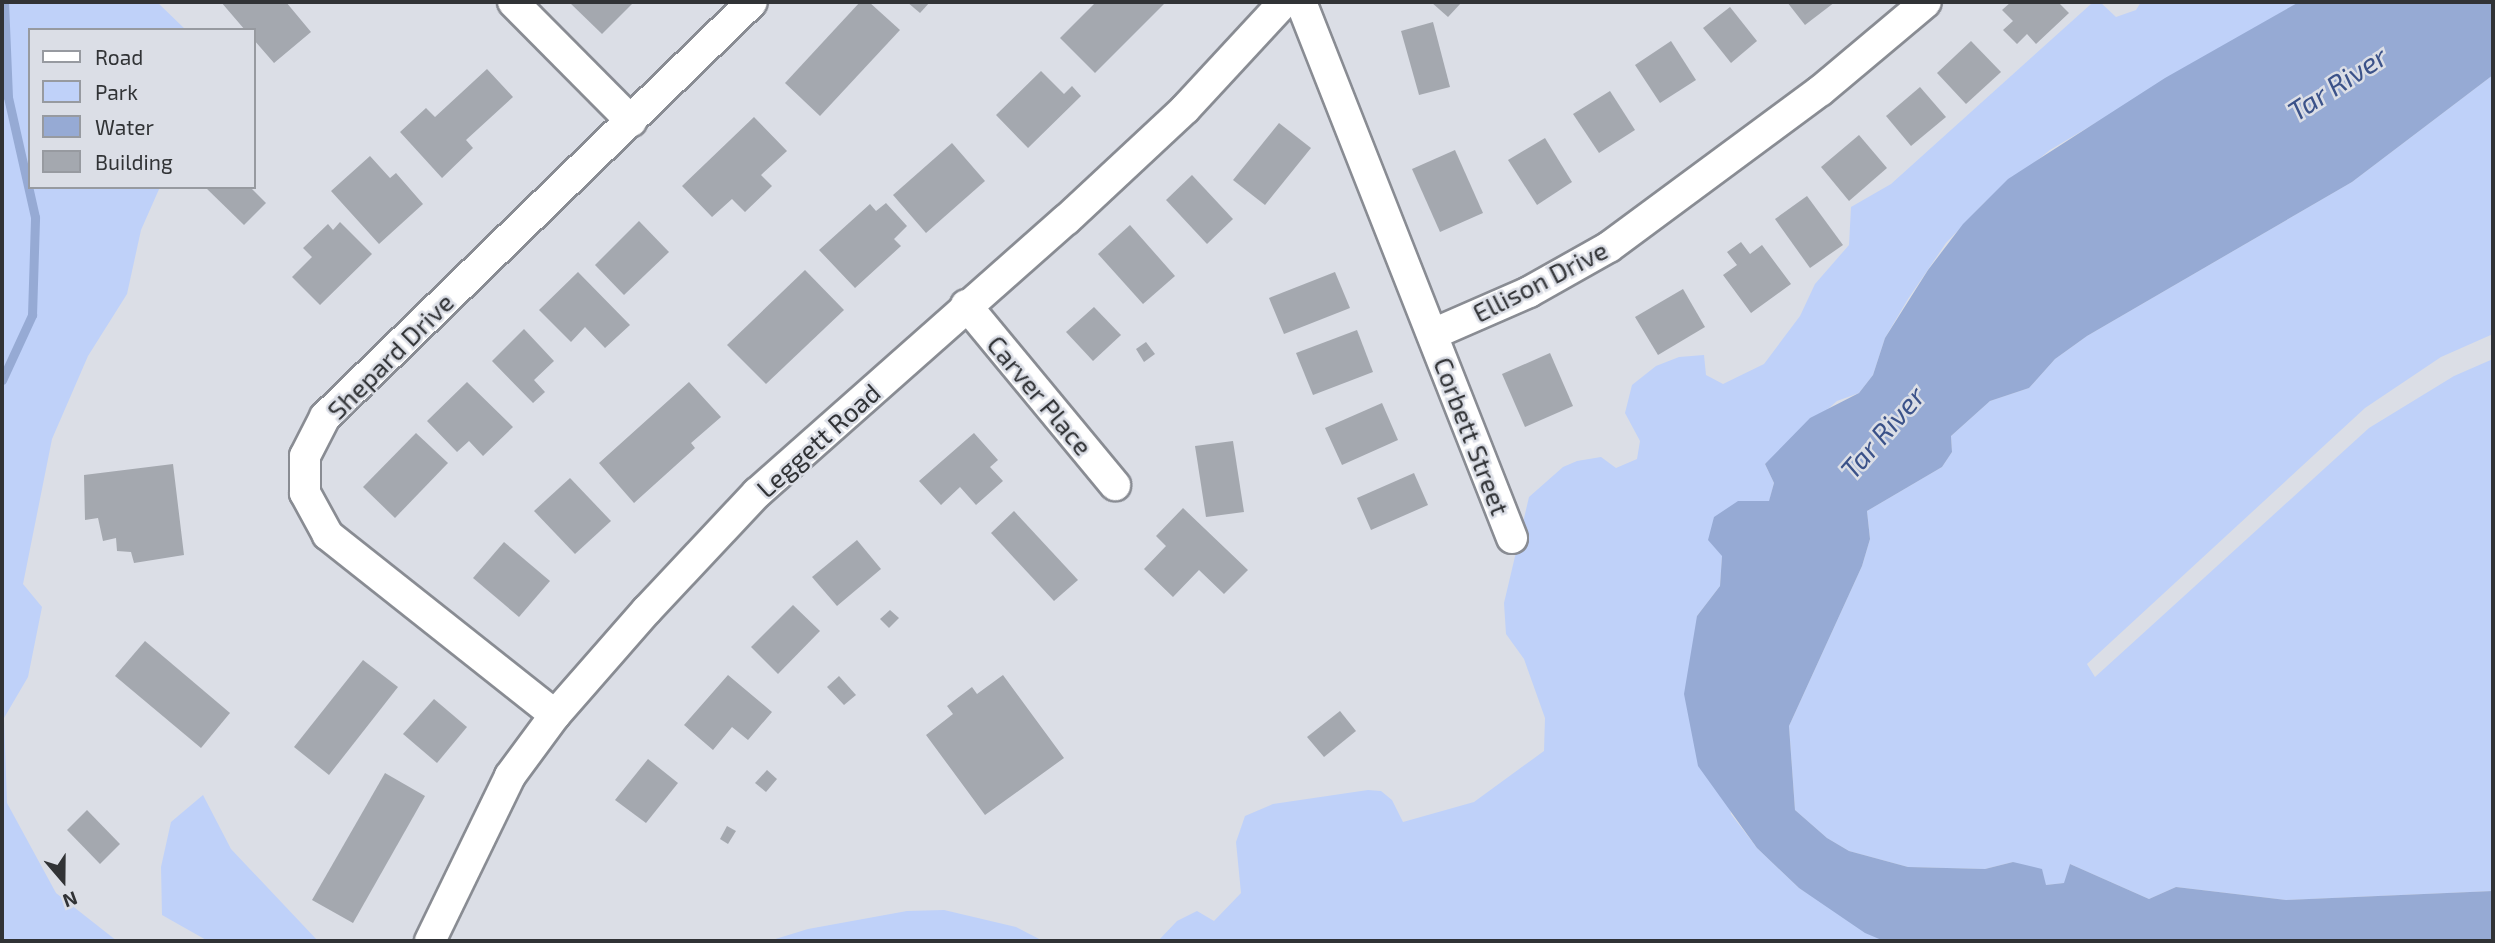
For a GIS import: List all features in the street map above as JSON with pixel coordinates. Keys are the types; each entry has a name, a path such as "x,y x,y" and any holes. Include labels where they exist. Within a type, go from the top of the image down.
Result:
{"street":[{"path":"513,2 631,121"},
{"name":"Shepard Drive","path":"555,715 328,535 305,494 305,456 325,417 752,2"},
{"name":"Leggett Road","path":"430,941 510,776 555,715 757,493 966,305 1066,220 1185,108 1284,2"},
{"path":"1301,2 1433,334"},
{"name":"Ellison Drive","path":"1433,334 1529,292 1609,247 1820,91 1926,2"},
{"name":"Carver Place","path":"966,305 1115,485"},
{"name":"Corbett Street","path":"1433,334 1512,538"}],"green space":[{"path":"2,2 157,2 184,28 28,28 28,189 159,189 141,230 127,294 88,356 52,439 23,584 42,607 28,677 4,718 7,803 56,893 117,941 2,941"},
{"path":"2100,2 2116,17 2136,10 2141,2 2299,2 2050,150 1984,203 1946,243 1908,299 1885,338 1873,375 1859,393 1837,401 1765,464 1774,483 1769,502 1738,501 1722,556 1720,586 1697,616 1731,814 1757,848 1799,888 1884,941 1158,941 1177,921 1197,911 1214,921 1241,893 1236,842 1245,816 1273,804 1368,790 1381,791 1392,800 1403,822 1474,802 1544,751 1545,718 1524,659 1506,634 1504,603 1529,497 1563,467 1577,461 1601,457 1616,468 1637,459 1640,441 1625,413 1632,385 1656,366 1679,357 1704,355 1706,375 1723,384 1764,364 1800,316 1815,284 1849,245 1851,207 1891,184 2091,4"},
{"path":"2493,75 2493,334 2441,357 2365,408 2087,664 2095,677 2369,428 2454,376 2493,359 2493,891 2286,900 2176,887 2149,899 2070,864 2065,883 2046,885 2013,862 1985,869 1908,867 1849,851 1827,838 1795,810 1789,726 1862,566 1870,539 1867,511 1942,467 1952,452 1951,436 1990,401 2029,388 2055,359 2087,336 2352,182"},
{"path":"203,795 231,849 318,941 208,941 162,915 161,867 171,822"},
{"path":"944,910 1016,927 1043,941 769,941 808,929 907,911"}],"water":[{"name":"Tar River","path":"2299,2 2493,2 2493,75 2352,182 2087,336 2055,359 2029,388 1990,401 1951,436 1952,452 1942,467 1867,511 1870,539 1862,566 1789,726 1795,810 1827,838 1849,851 1908,867 1985,869 2013,862 2042,869 2046,885 2064,883 2070,864 2149,899 2176,887 2286,900 2493,891 2493,941 1884,941 1865,933 1799,888 1757,848 1698,766 1684,694 1697,616 1720,586 1722,556 1708,540 1714,517 1738,501 1769,501 1774,483 1765,464 1810,418 1859,393 1873,375 1885,338 1928,270 1963,224 2008,179 2165,78"}],"building":[{"path":"221,2 286,2 311,32 274,63 256,42 256,28 243,28"},
{"path":"569,2 634,2 602,34"},
{"path":"860,2 869,2 900,30 820,116 785,83"},
{"path":"907,2 930,2 920,13"},
{"path":"1096,2 1166,2 1095,73 1060,38"},
{"path":"1431,2 1462,2 1448,17"},
{"path":"1787,2 1835,2 1805,25"},
{"path":"2011,2 2058,2 2069,13 2036,44 2027,34 2017,44 2003,30 2013,21 2002,10"},
{"path":"1730,7 1757,41 1731,63 1703,28"},
{"path":"1433,22 1450,87 1419,95 1401,31"},
{"path":"1671,41 1696,80 1660,103 1635,65"},
{"path":"1971,41 2001,72 1966,104 1937,73"},
{"path":"487,69 513,97 466,140 473,148 442,178 400,132 426,108 435,117"},
{"path":"1041,71 1064,94 1072,86 1081,96 1028,148 996,115"},
{"path":"1920,87 1946,117 1911,146 1886,116"},
{"path":"1610,91 1635,130 1599,153 1573,114"},
{"path":"754,117 787,151 761,175 772,186 745,212 732,199 712,217 682,186"},
{"path":"1279,123 1311,148 1265,205 1233,180"},
{"path":"1859,135 1887,168 1849,201 1821,167"},
{"path":"1545,138 1572,182 1537,205 1508,160"},
{"path":"952,143 985,181 926,233 893,195"},
{"path":"1455,150 1483,213 1440,232 1412,169"},
{"path":"370,156 390,178 396,173 423,204 379,244 331,191"},
{"path":"1192,175 1233,219 1207,244 1166,200"},
{"path":"207,189 252,189 266,203 244,225"},
{"path":"1807,196 1843,245 1810,268 1775,219"},
{"path":"886,203 907,226 894,239 901,246 855,288 819,250 870,204 876,211"},
{"path":"639,221 669,252 624,295 595,265"},
{"path":"340,222 372,254 320,305 292,277 312,257 303,248 328,224 333,230"},
{"path":"1130,225 1175,276 1143,304 1098,254"},
{"path":"1741,242 1750,254 1762,245 1791,284 1751,313 1723,275 1737,265 1727,252"},
{"path":"805,270 844,310 766,384 727,345"},
{"path":"578,272 630,325 605,348 585,327 571,342 539,310"},
{"path":"1335,272 1350,308 1284,334 1269,298"},
{"path":"1683,289 1705,327 1658,355 1635,317"},
{"path":"1094,307 1121,335 1093,361 1066,332"},
{"path":"524,329 554,361 534,380 545,392 533,403 492,361"},
{"path":"1357,330 1373,372 1313,395 1296,353"},
{"path":"1146,342 1155,354 1144,362 1136,349"},
{"path":"1550,353 1573,406 1525,427 1502,374"},
{"path":"467,382 513,427 483,456 469,441 457,452 427,421"},
{"path":"689,382 721,417 691,443 695,448 634,503 599,463"},
{"path":"1382,403 1398,440 1342,465 1325,428"},
{"path":"416,433 448,463 395,518 363,487"},
{"path":"974,433 998,460 990,467 1003,481 976,505 960,487 941,505 919,481"},
{"path":"1233,441 1244,512 1206,517 1195,446"},
{"path":"173,464 184,555 134,563 131,552 117,551 116,538 103,541 98,518 85,520 84,475"},
{"path":"1414,473 1428,505 1371,530 1357,498"},
{"path":"570,478 611,521 575,554 534,511"},
{"path":"1183,508 1248,570 1224,594 1199,570 1173,597 1144,569 1166,546 1156,536"},
{"path":"1014,511 1078,580 1054,601 991,533"},
{"path":"857,540 881,569 837,606 812,577"},
{"path":"504,542 550,581 519,617 473,578"},
{"path":"793,605 820,631 778,674 751,647"},
{"path":"890,610 899,618 889,628 880,619"},
{"path":"145,641 230,713 201,748 115,676"},
{"path":"363,660 398,687 329,775 294,747"},
{"path":"728,675 772,712 748,740 732,727 713,750 684,725"},
{"path":"1003,675 1064,758 985,815 926,735 953,714 947,706 972,687 977,694"},
{"path":"839,676 856,695 844,705 827,687"},
{"path":"434,699 467,727 437,763 403,734"},
{"path":"1340,711 1356,731 1324,757 1307,737"},
{"path":"648,759 678,783 646,823 615,800"},
{"path":"767,770 777,779 766,792 755,783"},
{"path":"385,773 425,796 353,923 312,900"},
{"path":"87,810 120,844 100,864 67,830"},
{"path":"727,826 736,831 728,844 720,839"}],"waterway":[{"path":"4,2 8,97 28,186"},
{"path":"2,380 32,315 35,217 29,189"}]}
